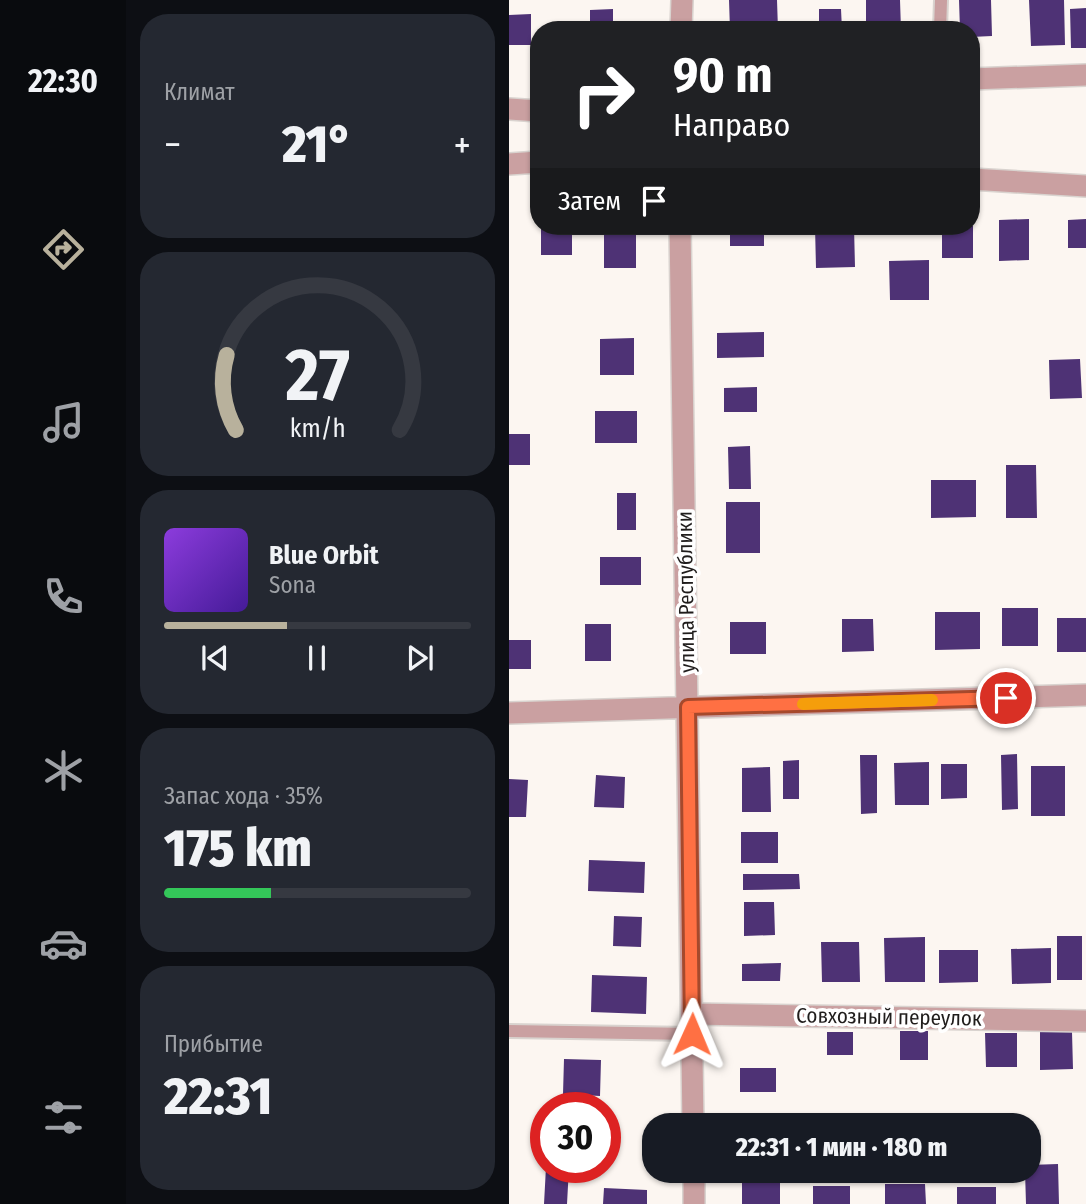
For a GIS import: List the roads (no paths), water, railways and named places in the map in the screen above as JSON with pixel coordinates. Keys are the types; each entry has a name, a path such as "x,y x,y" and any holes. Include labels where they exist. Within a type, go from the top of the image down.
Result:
{"street":[{"path":"681,21 682,0"},
{"path":"980,79 1086,75"},
{"path":"509,109 530,110"},
{"path":"509,164 530,163"},
{"path":"980,180 1086,186"},
{"name":"улица Республики","path":"680,235 693,1113"},
{"path":"509,713 1086,695"},
{"name":"Совхозный переулок","path":"692,1024 1086,1021"},
{"path":"694,1183 694,1204"}],"lane":[{"path":"940,21 941,0"},
{"path":"509,1031 692,1024"}]}
